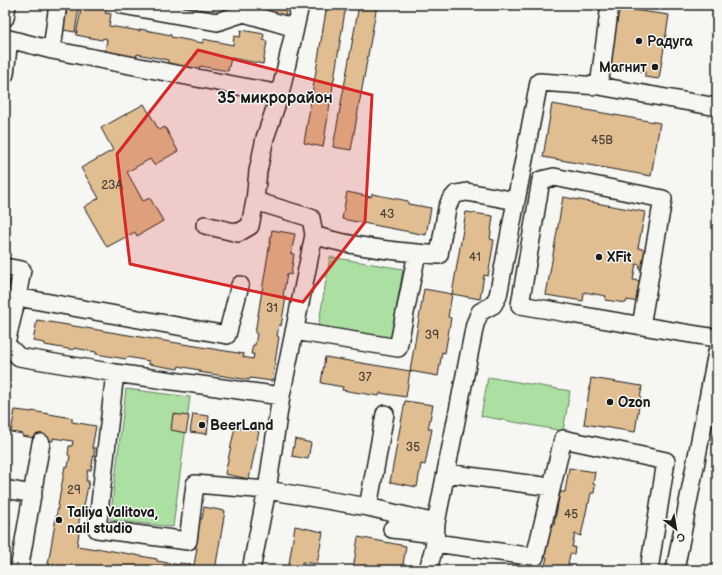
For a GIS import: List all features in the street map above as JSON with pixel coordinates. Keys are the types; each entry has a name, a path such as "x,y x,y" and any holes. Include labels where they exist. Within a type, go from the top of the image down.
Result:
{"street":[{"path":"5,18 7,5"},
{"path":"122,5 217,22 244,9 295,28"},
{"path":"205,225 238,233 250,226 265,138 280,94 300,5"},
{"path":"599,86 610,5"},
{"path":"52,50 57,11"},
{"path":"5,74 7,39 52,50 280,94"},
{"path":"428,570 475,324 480,312 493,304 498,296 539,82 599,86 717,107"},
{"path":"640,326 663,199 554,177 541,180 520,305 640,326 717,338"},
{"path":"314,235 328,240 400,252 439,255 448,208 450,201 456,194 467,192 516,201"},
{"path":"250,570 267,490 281,396 314,235 311,218 255,201"},
{"path":"294,331 398,348 416,253"},
{"path":"5,267 22,270 17,297 5,343 19,357 116,373 281,396"},
{"path":"17,297 227,335 240,286"},
{"path":"675,570 717,352"},
{"path":"116,373 97,529 188,541 195,484 267,490 368,507 435,533 534,557 563,439 666,461 649,570"},
{"path":"368,507 385,414"},
{"path":"19,570 41,443"},
{"path":"446,473 551,487"},
{"path":"5,489 33,494"},
{"path":"392,529 435,533"}],"highlighted area":[{"path":"198,50 372,95 365,222 303,302 130,264 117,154"}],"green space":[{"path":"330,257 403,269 391,340 318,328"},
{"path":"488,377 570,391 563,431 481,416"},
{"path":"126,389 190,397 173,527 110,520"}],"building":[{"path":"68,5 79,5 75,32 63,30"},
{"path":"82,5 107,6 105,13 111,14 109,26 140,31 140,29 203,43 203,39 233,45 234,36 240,37 241,30 264,34 263,40 267,41 263,64 231,58 228,71 200,66 199,69 168,64 168,60 137,54 136,58 105,52 107,39 103,38 102,40 76,35"},
{"path":"264,5 287,5 285,17 263,13"},
{"path":"327,5 346,5 323,147 304,143"},
{"path":"359,5 377,5 351,150 333,147"},
{"path":"665,5 691,5 690,9"},
{"name":"Радуга","path":"618,8 669,15 659,79 645,77 645,72 609,66"},
{"path":"144,104 159,130 165,127 178,151 154,165 150,159 127,172 143,201 150,198 163,221 137,236 135,232 107,247 84,207 99,198 81,168 113,150 101,128"},
{"path":"552,104 660,123 651,176 543,157"},
{"path":"347,192 371,197 372,194 408,201 408,204 431,208 426,235 342,219"},
{"name":"XFit","path":"563,197 645,212 638,248 647,250 642,269 639,269 640,265 636,264 633,280 642,281 638,302 627,300 626,303 605,300 606,296 584,292 583,301 546,295"},
{"path":"466,212 493,216 490,239 494,240 488,276 484,275 480,299 452,294"},
{"path":"272,230 295,234 291,254 294,254 291,275 287,274 283,296 286,297 281,326 279,325 277,336 279,337 272,381 250,378 249,380 199,372 199,370 179,366 178,369 148,364 149,361 96,354 96,352 45,345 45,343 33,341 37,320 244,354 243,357 253,359 254,354 251,354 253,345 255,345 257,334 255,333"},
{"path":"5,279 10,280 6,301 5,300"},
{"path":"424,289 452,294 448,317 451,318 445,353 442,352 438,376 410,371"},
{"path":"325,357 410,371 406,397 380,393 379,396 342,390 343,387 321,383"},
{"path":"591,378 642,386 635,432 584,424"},
{"path":"405,401 433,405 428,429 432,429 425,465 421,464 417,487 390,482"},
{"path":"15,410 32,411 72,418 72,422 96,426 92,448 95,448 91,470 88,470 86,481 89,481 77,532 79,533 77,546 157,559 157,561 179,565 180,563 194,565 197,548 194,548 199,518 202,519 204,507 225,511 215,570 83,570 48,564 65,466 68,467 70,456 68,455 69,446 72,446 73,441 53,438 53,441 22,436 23,434 11,432"},
{"path":"173,414 189,416 186,433 171,430"},
{"path":"193,414 209,416 207,434 190,432"},
{"path":"235,427 259,431 249,479 225,474"},
{"path":"295,439 311,443 308,459 292,456"},
{"path":"569,468 595,472 593,484 595,485 594,493 591,493 581,536 575,534 572,547 575,547 574,554 570,554 567,570 544,570 551,525 554,525 560,492 565,492"},
{"path":"295,526 323,532 317,564 302,562 300,570 288,570"},
{"path":"358,537 406,546 402,570 353,570"}],"place":[{"name":"Радуга","path":"639,41"},
{"name":"Магнит","path":"655,67"},
{"name":"XFit","path":"599,257"},
{"name":"Ozon","path":"610,402"},
{"name":"BeerLand","path":"202,425"},
{"name":"Taliya Valitova, nail studio","path":"59,520"}],"district":[{"name":"35 микрорайон","path":"275,98"}]}
